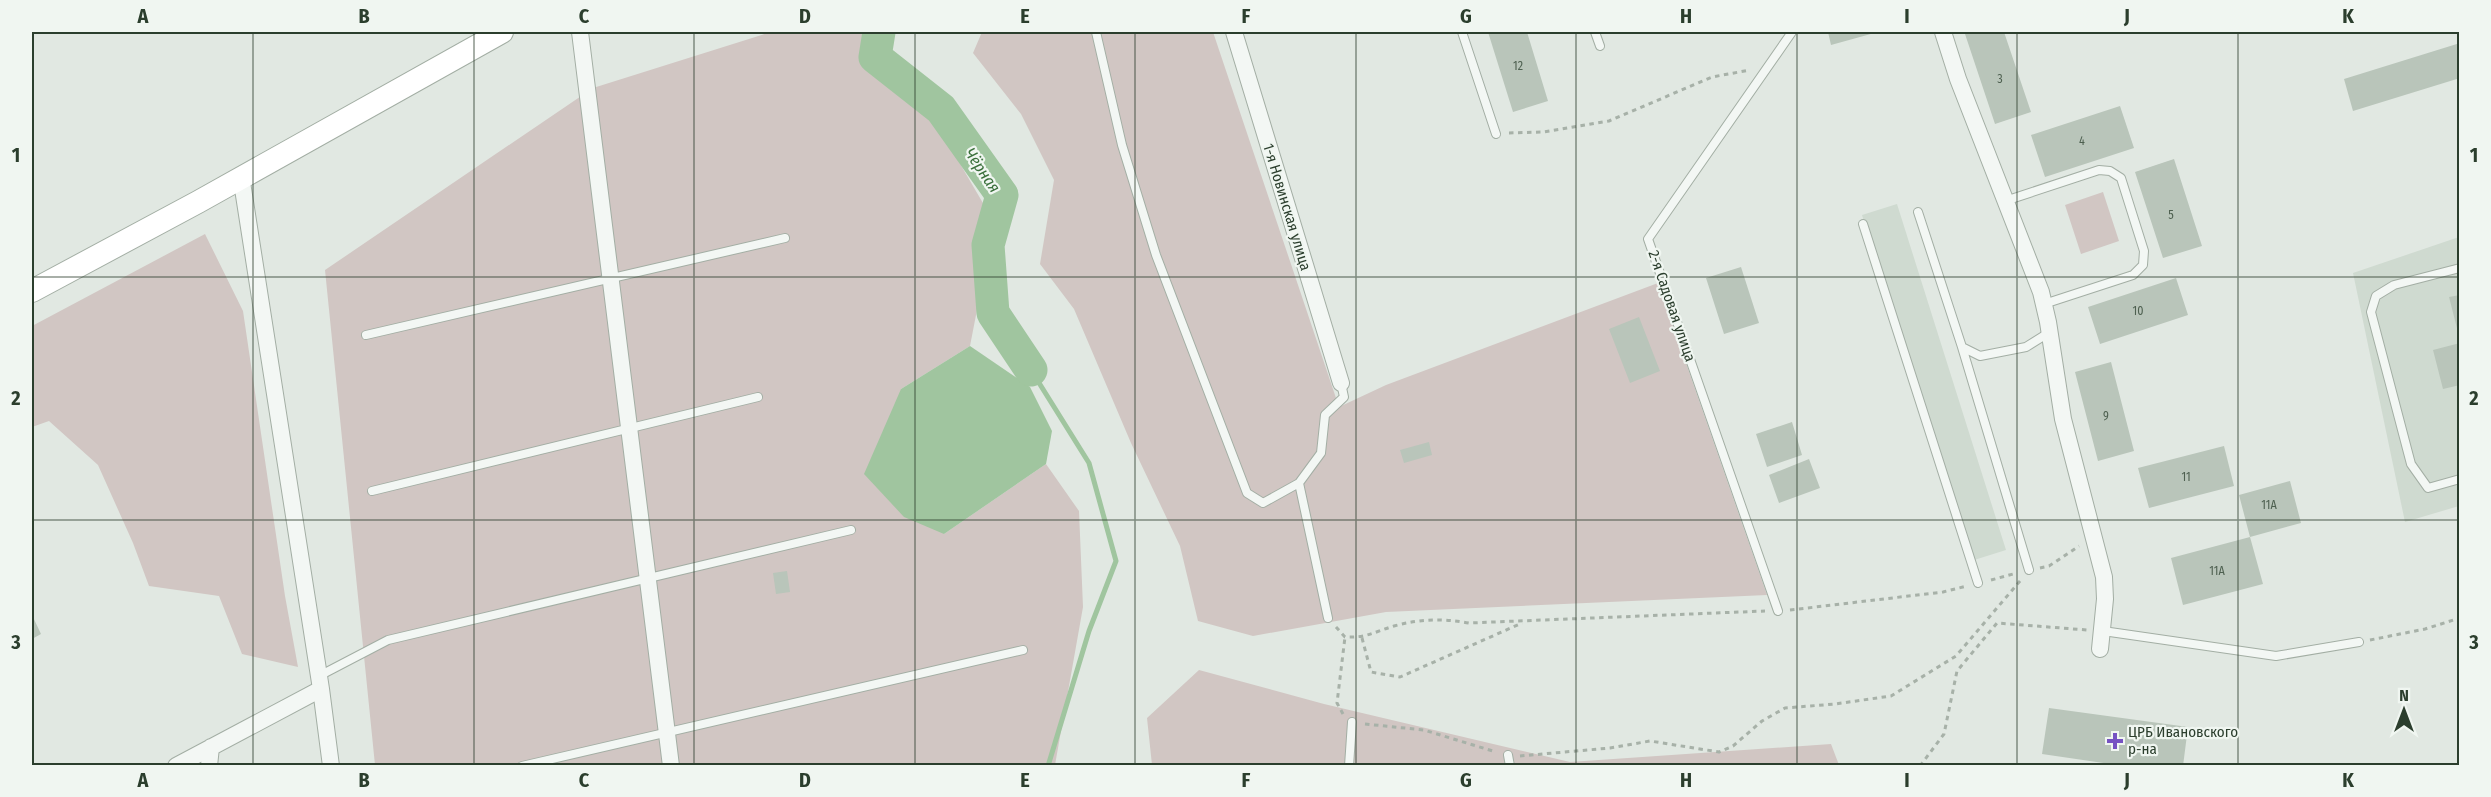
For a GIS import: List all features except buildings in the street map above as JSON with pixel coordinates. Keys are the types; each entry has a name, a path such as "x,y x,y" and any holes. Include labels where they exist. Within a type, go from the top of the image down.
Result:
{"main road":[{"path":"32,291 198,202 502,32"}],"street":[{"path":"580,32 671,765"},
{"name":"1-я Новинская улица","path":"1234,32 1341,383"},
{"path":"1943,32 1954,68 2044,304 2063,419 2104,577 2105,599 2100,648"},
{"path":"241,176 331,765"},
{"path":"176,765 211,747 320,682"},
{"path":"209,765 211,747"}],"lane":[{"path":"1096,32 1122,145 1156,255 1247,494 1263,503 1299,483 1321,453 1325,415 1344,397 1341,383"},
{"path":"1462,32 1496,134"},
{"path":"1595,32 1600,46"},
{"name":"2-я Садовая улица","path":"1778,611 1648,239 1792,32"},
{"path":"2005,201 2099,170 2110,171 2121,178 2144,251 2143,266 2133,274 2044,304"},
{"path":"1918,212 2030,570"},
{"path":"1863,224 1978,583"},
{"path":"366,335 785,238"},
{"path":"2460,268 2394,285 2376,296 2371,312 2411,464 2428,488 2460,479"},
{"path":"1962,347 1980,356 2026,347 2050,332"},
{"path":"372,491 758,397"},
{"path":"1299,483 1328,618"},
{"path":"320,682 388,640 851,530"},
{"path":"2103,631 2276,656 2359,642"},
{"path":"522,765 1023,650"},
{"path":"1349,765 1352,722"},
{"path":"1508,755 1510,765"}],"path":[{"path":"1496,134 1543,132 1609,121 1712,77 1768,66"},
{"path":"1328,618 1345,637 1362,638 1419,620 1446,619 1468,623 1812,609 1943,592 2049,566 2093,537"},
{"path":"1345,637 1337,703 1346,722 1424,730 1508,755 1610,748 1650,741 1719,753 1732,746 1762,721 1785,708 1891,696 1956,656 2030,570"},
{"path":"2359,642 2425,629 2460,618"},
{"path":"1362,638 1371,672 1400,677 1527,621"},
{"path":"1920,765 1944,734 1957,671 1997,623 2103,631"}],"shaded area":[{"path":"771,32 862,32 917,90 994,222 970,346 901,389 944,534 1046,464 1079,511 1083,607 1055,765 375,765 325,270 593,88"},
{"path":"982,32 1213,32 1339,407 1386,385 1658,283 1767,595 1386,612 1253,636 1198,621 1180,546 1131,443 1074,309 1040,264 1054,180 1021,114 973,53"},
{"path":"2103,192 2119,241 2081,254 2065,205"},
{"path":"1897,204 2006,550 1971,561 1862,215"},
{"path":"205,234 243,311 285,596 298,667 242,654 219,596 149,586 133,543 98,465 49,421 32,427 32,326"},
{"path":"2459,237 2459,506 2405,522 2353,273"},
{"path":"970,346 1030,387 1052,431 1046,464 944,534 904,517 864,474 901,389"},
{"path":"1199,670 1324,704 1570,762 1831,744 1839,765 1152,765 1147,718"}],"waterway":[{"name":"Чёрная","path":"879,32 875,57 941,109 1002,195 988,245 993,313 1031,370"},
{"path":"1031,370 1089,463 1116,561 1089,631 1048,766"}],"place":[{"name":"ЦРБ Ивановского р-на","path":"2115,741"}]}
